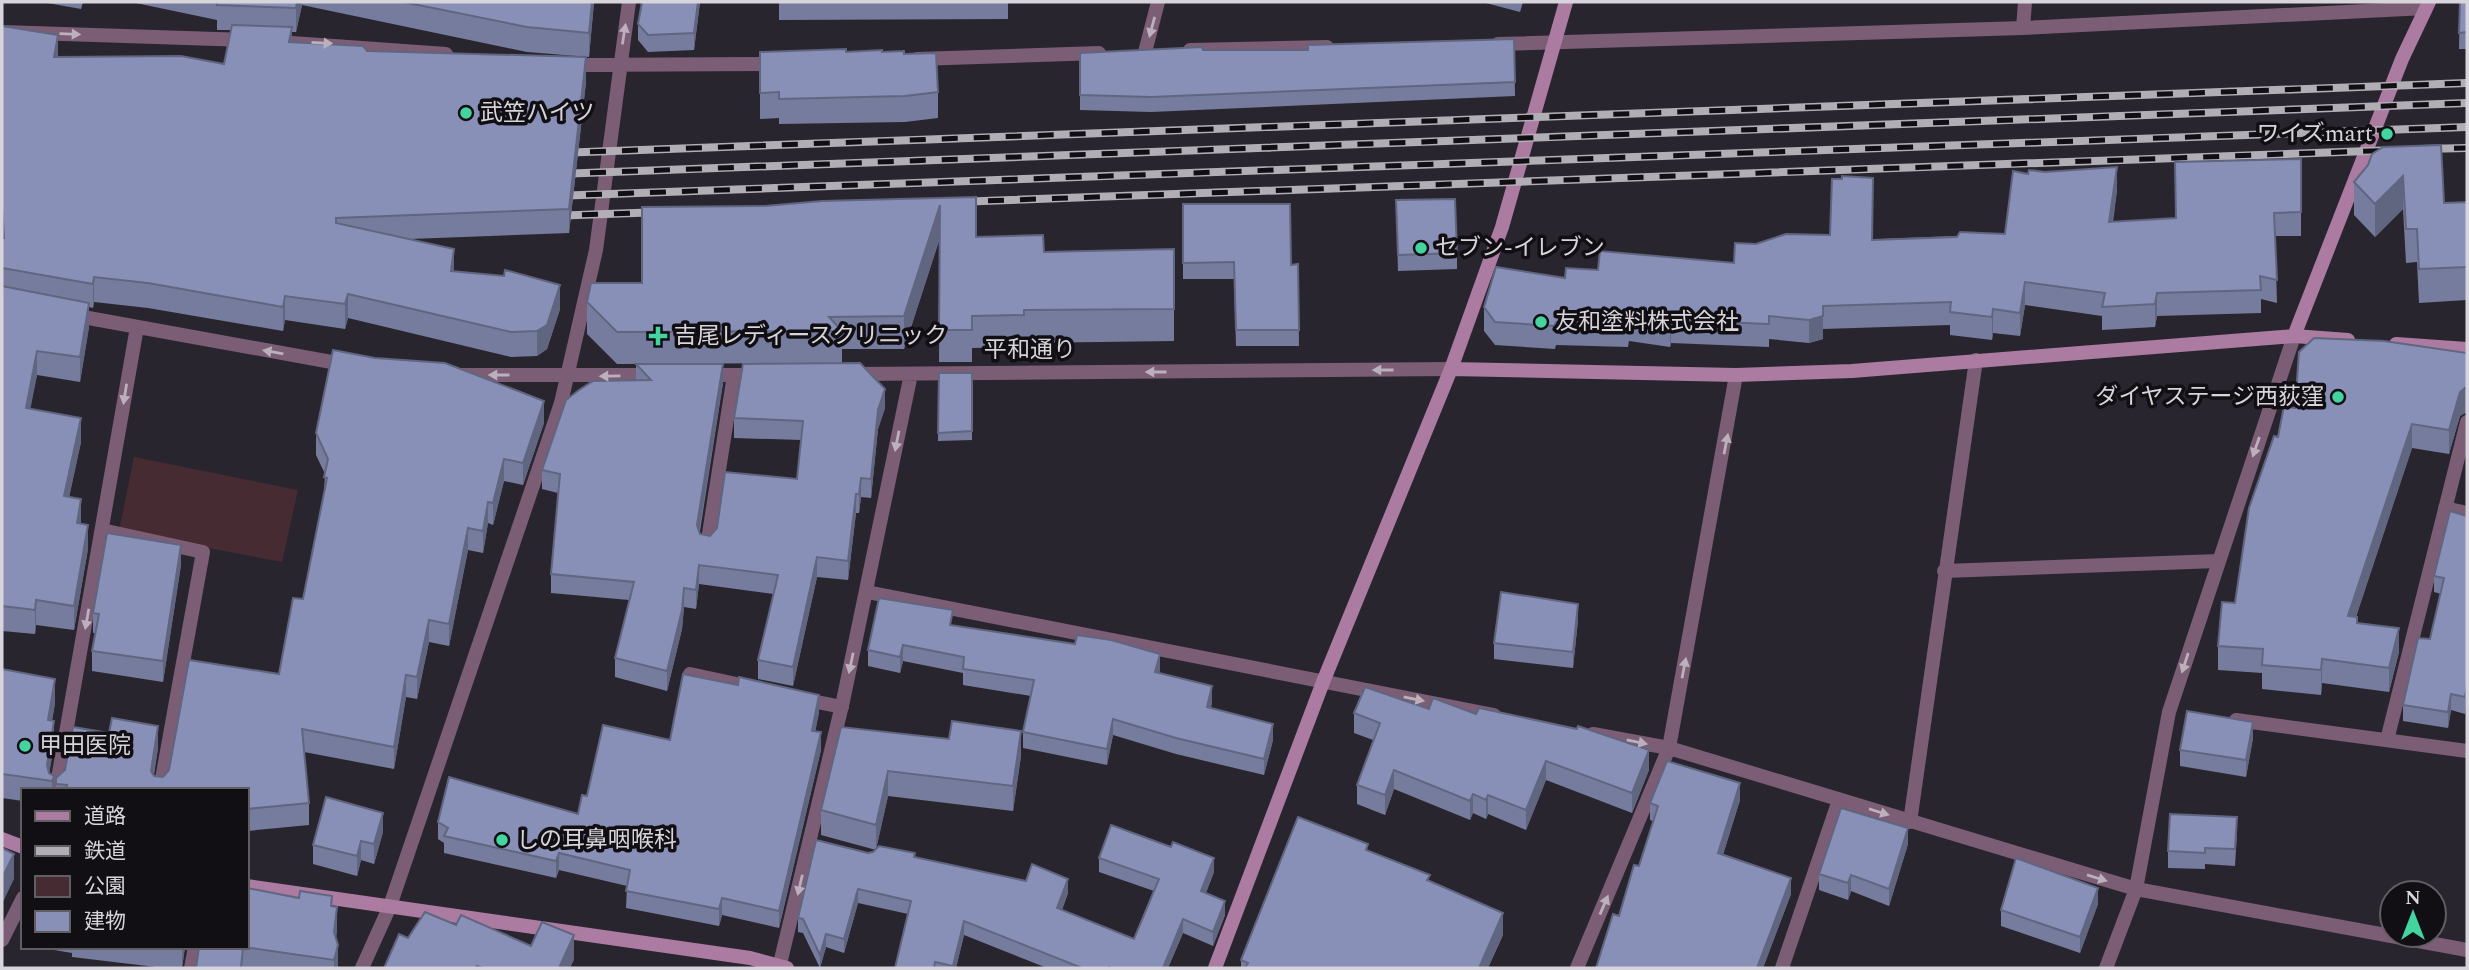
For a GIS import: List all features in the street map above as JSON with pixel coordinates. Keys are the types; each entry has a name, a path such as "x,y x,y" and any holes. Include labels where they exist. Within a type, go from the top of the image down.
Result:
{"street":[{"path":"362,968 390,906 561,403 596,250 629,2"},
{"path":"1145,52 1158,2"},
{"path":"1214,968 1323,682 1451,369 1502,227 1566,2"},
{"path":"2023,28 2025,2"},
{"path":"1480,44 2023,28 2428,5 2397,71 2294,336 2218,561 2176,712 2136,889 2106,968"},
{"path":"2,32 327,43 464,56"},
{"path":"900,60 1349,46"},
{"path":"547,63 792,64"},
{"path":"56,312 362,368"},
{"path":"56,788 137,327"},
{"path":"1451,369 1736,375 1852,371 2294,336 2360,341"},
{"path":"2387,343 2467,349"},
{"path":"1910,822 1976,360"},
{"name":"平和通り","path":"843,374 1451,369"},
{"path":"694,375 775,374"},
{"path":"248,886 750,958 782,967 816,844 911,374"},
{"path":"450,375 668,375"},
{"path":"707,546 734,375"},
{"path":"1577,968 1669,748 1736,375"},
{"path":"2387,740 2467,422"},
{"path":"2445,508 2467,513"},
{"path":"103,530 203,552 159,788"},
{"path":"1944,571 2218,561"},
{"path":"867,592 1509,718"},
{"path":"690,674 766,691"},
{"path":"791,696 842,708"},
{"path":"2224,719 2467,751"},
{"path":"1576,730 1669,748 2136,889 2467,950"},
{"path":"1782,968 1839,800"},
{"path":"2,839 21,846"},
{"path":"2,940 21,902"},
{"path":"191,968 195,949"}],"green space":[{"path":"134,457 298,490 282,562 119,531"}],"building":[{"path":"217,2 297,2 296,8 217,5"},
{"path":"403,2 592,2 589,33 527,27"},
{"path":"642,2 698,2 694,33 648,35 638,24"},
{"path":"2460,2 2467,2 2467,32 2459,33"},
{"path":"232,25 292,27 289,42 363,46 367,51 586,57 569,209 336,218 336,223 454,249 451,271 504,276 505,270 560,285 547,325 537,331 511,332 348,294 345,304 285,296 283,307 148,283 94,277 93,284 2,268 2,26 58,35 54,57 181,56 224,64"},
{"path":"1514,39 1515,82 1151,97 1080,95 1080,53 1202,47 1203,50 1308,50 1308,45"},
{"path":"846,49 846,52 882,50 904,51 904,54 936,53 938,92 905,96 779,99 779,92 760,93 760,52"},
{"path":"2441,145 2444,203 2467,202 2467,267 2419,269 2417,229 2406,229 2403,176 2375,204 2354,182 2368,165 2372,154 2383,147"},
{"path":"2301,159 2301,212 2274,213 2277,280 2260,276 2261,290 2157,293 2155,304 2102,307 2105,293 2025,282 2020,313 1993,309 1992,317 1950,312 1951,302 1823,306 1823,316 1809,320 1769,316 1769,324 1671,320 1670,324 1629,318 1628,324 1556,322 1555,326 1495,322 1484,307 1496,267 1565,278 1566,268 1598,270 1600,251 1734,263 1735,243 1756,244 1786,234 1830,235 1832,179 1842,179 1842,176 1873,178 1872,240 1957,237 1960,232 2005,234 2013,171 2028,174 2029,170 2045,172 2117,167 2109,222 2176,218 2175,162"},
{"path":"976,197 976,237 1043,235 1044,252 1174,249 1174,309 1024,310 1024,315 972,316 972,330 939,330 940,205 904,316 829,317 842,331 617,332 587,302 591,283 642,283 642,207 765,206 822,201"},
{"path":"1455,199 1457,253 1398,255 1396,200"},
{"path":"1183,204 1290,204 1291,265 1298,264 1299,330 1236,330 1234,262 1183,263"},
{"path":"2,286 89,303 80,357 37,351 26,408 81,418 64,496 81,499 77,523 88,525 74,606 36,600 35,610 2,606"},
{"path":"2314,338 2384,341 2467,353 2467,389 2460,392 2449,430 2412,424 2348,616 2357,617 2357,623 2399,628 2389,668 2322,659 2321,670 2262,665 2263,649 2218,646 2222,602 2235,603 2249,508 2274,436 2278,437 2284,406 2295,408 2299,352"},
{"path":"333,350 375,358 445,363 544,401 523,463 504,459 493,503 488,502 483,531 468,528 449,624 429,620 417,677 406,675 394,747 302,729 309,803 248,809 248,788 66,788 67,785 56,784 56,778 65,770 73,727 109,733 112,718 158,726 151,771 154,776 163,777 169,770 189,660 279,674 293,598 303,599 327,478 324,477 328,459 316,433"},
{"path":"860,363 885,389 878,410 871,479 861,478 859,494 856,494 848,561 817,557 793,667 758,660 778,575 699,565 696,590 684,588 682,610 667,671 615,658 634,582 551,574 560,474 542,470 566,400 593,381 651,380 636,364 723,364 697,525 700,534 710,536 717,528 725,472 797,479 803,421 734,418 743,364"},
{"path":"939,373 972,373 972,431 938,433"},
{"path":"2450,511 2467,516 2467,685 2465,697 2451,694 2448,712 2403,705 2418,638 2430,639 2444,578 2434,576"},
{"path":"107,533 181,545 163,661 92,651 99,614 93,613"},
{"path":"1501,592 1578,604 1573,652 1494,643"},
{"path":"879,598 953,610 950,625 1075,644 1077,635 1111,640 1160,654 1155,672 1212,686 1207,707 1273,724 1264,759 1176,738 1113,719 1107,749 1023,732 1034,680 963,669 964,657 903,645 900,657 868,650"},
{"name":"甲田医院","path":"2,669 55,679 48,720 54,721 47,765 49,773 54,776 52,781 2,774"},
{"path":"683,674 738,685 739,677 819,695 812,731 821,732 779,911 722,898 719,909 626,891 630,870 559,853 556,861 444,836 448,828 438,822 449,777 578,814 582,795 587,796 603,725 670,740"},
{"path":"1365,687 1429,709 1433,698 1476,714 1479,708 1577,729 1578,726 1649,750 1632,793 1546,761 1526,810 1488,795 1486,800 1473,794 1470,801 1394,770 1385,795 1357,785 1380,723 1354,713"},
{"path":"2187,711 2253,722 2246,760 2180,750"},
{"path":"952,721 1021,731 1013,786 888,771 876,825 821,810 841,727 949,739"},
{"path":"1667,761 1740,783 1718,853 1791,878 1757,968 1596,968 1613,914 1619,916 1634,865 1639,866 1658,806 1650,803"},
{"path":"326,797 383,813 374,844 361,841 357,856 313,845"},
{"path":"1841,808 1908,828 1889,889 1851,875 1848,883 1819,874"},
{"path":"2170,814 2237,817 2235,849 2205,848 2205,853 2168,851"},
{"path":"1298,817 1368,844 1366,850 1430,875 1427,880 1503,913 1479,968 1245,968 1248,963 1241,960"},
{"path":"1111,825 1171,847 1173,842 1214,858 1201,891 1225,901 1213,932 1183,919 1163,968 1082,968 964,921 953,966 935,962 934,968 895,968 911,901 858,889 844,939 826,934 820,955 803,919 798,918 816,840 868,853 879,846 915,853 914,857 1026,881 1032,864 1068,879 1057,908 1134,939 1159,879 1099,858"},
{"path":"2,848 14,854 2,878"},
{"path":"2016,858 2098,888 2080,937 2001,910"},
{"path":"248,888 299,898 300,891 332,896 331,906 337,907 334,932 338,945 334,960 248,948"},
{"path":"425,912 456,925 461,915 531,946 542,922 574,935 559,968 384,968 399,934 408,938"},
{"path":"199,949 243,949 241,968 196,968"}],"railway":[{"path":"558,153 2467,83"},
{"path":"558,174 2467,103"},
{"path":"554,196 2467,127"},
{"path":"2422,149 2467,148"},
{"path":"956,202 2397,150"},
{"path":"550,216 662,212"}],"place":[{"name":"武笠ハイツ","path":"466,113"},
{"name":"ワイズmart","path":"2387,134"},
{"name":"セブン-イレブン","path":"1421,248"},
{"name":"友和塗料株式会社","path":"1541,322"},
{"name":"吉尾レディースクリニック","path":"658,336"},
{"name":"ダイヤステージ西荻窪","path":"2338,397"},
{"name":"甲田医院","path":"25,746"},
{"name":"しの耳鼻咽喉科","path":"502,840"}]}
